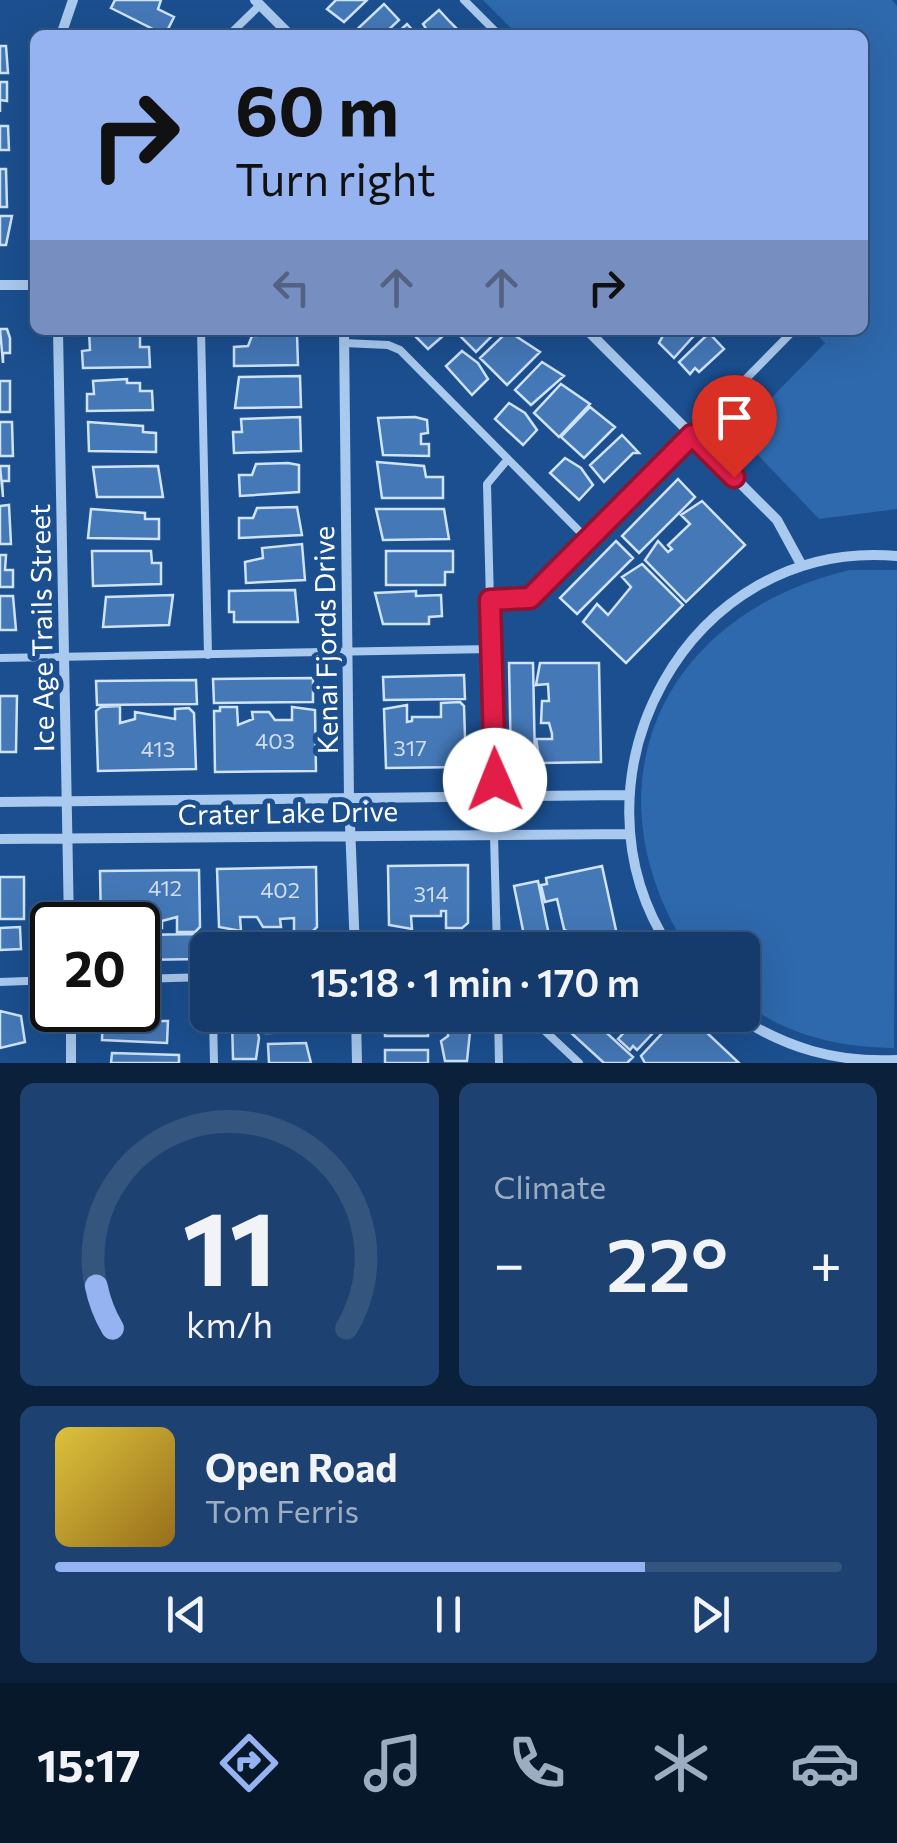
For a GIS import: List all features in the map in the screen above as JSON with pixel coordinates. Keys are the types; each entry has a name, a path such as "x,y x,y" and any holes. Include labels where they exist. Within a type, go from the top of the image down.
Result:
{"street":[{"path":"61,30 69,1"},
{"path":"257,3 285,30"},
{"path":"0,285 30,285"},
{"name":"Ice Age Trails Street","path":"58,335 69,902"},
{"path":"591,335 777,520 802,566"},
{"name":"Kenai Fjords Drive","path":"344,336 348,800 353,834 355,932"},
{"path":"661,932 638,886 628,834 626,795 646,711 672,665 705,627 730,607 802,566 848,556 897,556"},
{"name":"Crater Lake Drive","path":"0,802 495,800 626,795"},
{"name":"Crater Lake Drive","path":"0,839 628,834"},
{"path":"760,1029 795,1048 866,1062 897,1060"},
{"path":"71,1032 72,1063"},
{"path":"356,1032 357,1063"}],"lane":[{"path":"464,0 494,30"},
{"path":"234,30 257,3"},
{"path":"201,335 208,654"},
{"path":"490,600 530,598 789,335"},
{"path":"344,336 400,350 588,540"},
{"path":"495,800 487,484 508,459"},
{"path":"0,658 492,649"},
{"path":"494,833 497,932"},
{"path":"160,978 190,977"},
{"path":"0,982 30,981"},
{"path":"213,1032 214,1063"},
{"path":"498,1032 499,1063"},
{"path":"546,1032 579,1063"}],"shaded area":[{"path":"483,0 892,0 897,6 897,509 819,519 737,433 825,343 818,335 868,335 868,30 513,30"},
{"path":"850,570 897,570 894,1048 815,1038 760,1013 760,932 679,932 657,888 643,827 644,768 659,714 688,666 731,625 785,592"}],"building":[{"path":"115,0 161,0 158,9 174,17 168,30 155,30 111,8"},
{"path":"336,0 367,0 344,22 327,9"},
{"path":"384,4 399,20 388,30 356,30"},
{"path":"439,10 458,30 427,30 423,24"},
{"path":"0,46 6,46 8,73 0,73"},
{"path":"0,82 7,82 7,101 0,100"},
{"path":"0,126 8,126 9,150 0,150"},
{"path":"0,169 6,169 7,207 0,207"},
{"path":"0,216 12,216 6,245 0,245"},
{"path":"0,329 7,329 10,338 10,353 3,353 3,363"},
{"path":"89,335 140,335 140,347 149,347 150,367 83,368 82,351 90,350"},
{"path":"297,335 298,365 234,366 234,347 248,346 252,336"},
{"path":"414,335 444,335 428,349"},
{"path":"463,335 493,335 476,352"},
{"path":"504,335 514,335 540,352 507,385 480,358"},
{"path":"663,335 695,335 674,358 659,343"},
{"path":"707,335 724,349 699,372 695,368 690,374 679,362"},
{"path":"462,351 478,363 488,379 472,395 446,366"},
{"path":"542,362 564,376 531,405 515,390"},
{"path":"300,376 301,407 235,408 239,377"},
{"path":"127,379 127,383 140,383 140,391 152,391 153,410 87,411 87,394 94,394 93,381"},
{"path":"0,381 10,381 10,412 0,412"},
{"path":"561,384 590,404 559,437 534,413"},
{"path":"509,403 525,413 537,430 523,445 495,419"},
{"path":"590,407 615,427 584,458 561,437"},
{"path":"300,417 301,451 234,453 233,432 242,432 241,419"},
{"path":"378,418 427,420 428,433 421,434 421,444 429,444 429,456 383,455"},
{"path":"0,422 12,422 13,456 0,456"},
{"path":"88,422 143,426 143,432 156,433 156,452 89,451"},
{"path":"622,435 639,453 633,453 604,482 590,465"},
{"path":"565,458 581,468 593,485 579,500 550,473"},
{"path":"377,462 424,466 426,477 443,477 443,498 382,498"},
{"path":"256,464 299,465 299,492 240,496 239,475 252,475"},
{"path":"0,466 9,466 9,481 2,481 3,497"},
{"path":"158,466 163,497 97,497 93,467"},
{"path":"678,479 695,497 639,553 622,536"},
{"path":"702,501 745,545 686,602 645,560 658,541 668,552 672,549 668,545 690,524 681,515"},
{"path":"9,505 11,544 0,544 0,506"},
{"path":"297,507 302,535 239,538 239,518 253,518 257,508"},
{"path":"91,509 145,513 145,519 159,519 159,539 88,538"},
{"path":"376,509 444,509 449,539 383,540"},
{"path":"616,541 633,558 577,614 560,598"},
{"path":"302,544 305,580 246,583 245,562 263,558 262,548"},
{"path":"92,551 151,551 152,563 161,563 161,584 93,586"},
{"path":"386,551 453,551 453,572 445,572 445,585 386,585"},
{"path":"0,555 6,555 5,570 13,570 13,587 0,587"},
{"path":"642,564 683,605 626,663 583,622 597,604 608,615 631,587 622,577"},
{"path":"295,590 298,622 234,622 234,612 229,612 229,591"},
{"path":"416,591 416,596 441,595 442,616 429,617 429,624 383,624 375,593"},
{"path":"173,595 169,625 103,627 106,597"},
{"path":"0,596 13,596 16,630 0,630"},
{"path":"509,663 533,663 535,763 511,763"},
{"path":"540,663 599,663 601,762 540,763 536,739 552,739 552,734 549,723 541,723 542,701 549,701 548,684 536,685"},
{"path":"464,675 465,699 384,700 383,677"},
{"path":"313,678 313,702 214,703 213,679"},
{"path":"196,680 197,704 97,705 96,681"},
{"path":"0,696 17,696 16,752 0,752"},
{"path":"460,702 464,706 466,767 386,768 384,709 407,705 407,722 412,717 441,717 441,703"},
{"path":"120,706 120,723 135,719 135,712 175,719 175,709 189,708 194,713 196,769 98,771 96,711"},
{"path":"220,707 237,707 238,725 253,719 252,712 269,712 275,720 292,720 292,707 315,710 316,771 215,772 214,711 220,711"},
{"path":"468,865 468,923 462,928 446,928 446,911 441,911 441,916 411,916 412,929 389,925 388,866"},
{"path":"602,866 616,932 568,932 557,899 545,902 541,885 547,884 546,878"},
{"path":"316,867 317,927 313,931 294,932 294,918 280,919 281,927 263,927 257,917 240,917 241,931 219,927 217,869"},
{"path":"199,870 200,927 195,932 177,932 177,917 162,921 160,928 160,902 101,902 100,871"},
{"path":"0,877 24,877 24,919 0,919"},
{"path":"538,881 548,932 523,932 514,886"},
{"path":"20,927 21,949 0,950 0,928"},
{"path":"190,934 190,959 160,960 160,935"},
{"path":"0,1011 21,1016 25,1042 0,1048"},
{"path":"160,1021 168,1021 167,1043 102,1040 102,1032 160,1032"},
{"path":"232,1032 258,1032 256,1059 233,1059"},
{"path":"385,1032 428,1032 428,1036 385,1036"},
{"path":"448,1032 470,1032 467,1061 445,1061 441,1041"},
{"path":"570,1032 606,1032 633,1057 627,1063 604,1063"},
{"path":"624,1032 654,1032 637,1050 633,1046 630,1050 618,1039"},
{"path":"663,1032 706,1032 739,1063 645,1063 641,1056"},
{"path":"306,1043 311,1063 269,1063 268,1044"},
{"path":"385,1050 428,1050 428,1063 385,1063"},
{"path":"112,1053 179,1055 179,1063 111,1063"}],"route":[{"path":"495,780 490,600 530,598 692,435 734,477"}]}
